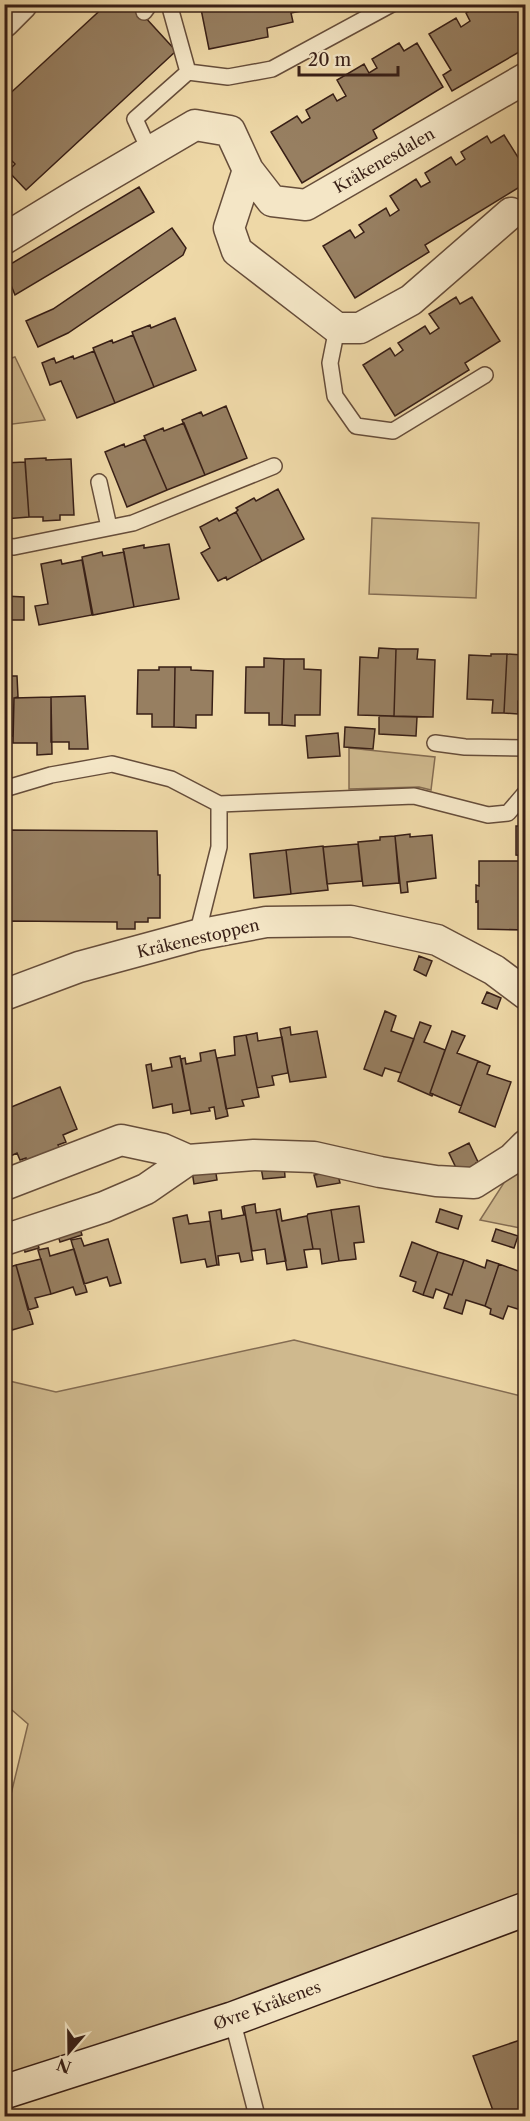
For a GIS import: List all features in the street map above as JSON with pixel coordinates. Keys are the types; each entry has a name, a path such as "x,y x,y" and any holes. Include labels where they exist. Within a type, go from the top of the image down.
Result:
{"main road":[{"name":"Øvre Kråkenes","path":"4,2092 232,2019 525,1909"}],"street":[{"path":"4,22 22,4"},
{"name":"Kråkenesdalen","path":"4,239 195,125 230,131 248,170 272,201 306,205 525,78"},
{"path":"248,170 229,228 237,252 337,328 360,328 411,300 511,213"},
{"name":"Kråkenestoppen","path":"4,995 79,967 197,935 266,922 351,921 437,940 494,970 525,994"},
{"path":"4,1185 122,1140 163,1149 188,1160 254,1155 314,1157 380,1172 436,1181 474,1183 512,1159 525,1145"},
{"path":"4,1240 104,1207 146,1189 188,1160"}],"lane":[{"path":"172,4 171,11 188,72"},
{"path":"150,152 135,119 188,72 228,77 272,69 392,4"},
{"path":"337,328 330,363 335,396 356,426 393,430 485,375"},
{"path":"4,546 14,547 133,523 274,466"},
{"path":"99,482 109,527"},
{"path":"435,743 525,748"},
{"path":"4,789 51,775 112,764 171,779 219,804 414,796 488,815 508,813 525,792"},
{"path":"197,935 219,847 219,804"},
{"path":"232,2019 257,2116"}],"shaded area":[{"path":"15,357 45,420 5,425 5,360"},
{"path":"372,518 479,523 476,598 369,594"},
{"path":"349,748 435,757 431,790 419,787 349,789"},
{"path":"525,1150 525,1229 480,1220"},
{"path":"294,1340 525,1397 525,1918 5,2085 5,1819 28,1724 5,1704 5,1380 56,1392"}],"building":[{"path":"107,4 133,4 176,51 26,190 8,171 15,164 4,153 4,99"},
{"path":"200,4 332,5 291,13 293,22 267,28 268,37 209,49"},
{"path":"480,4 526,4 526,48 452,91 443,75 451,70 429,34 456,18 461,27 470,21 466,13"},
{"path":"399,43 404,51 417,43 443,87 373,130 377,138 302,183 271,132 297,116 302,123 310,118 306,110 333,94 337,101 346,96 337,80 364,64 369,73 377,68 372,59"},
{"path":"504,135 526,170 526,183 425,245 429,252 355,298 323,246 350,230 355,238 364,232 359,225 386,208 390,216 399,210 390,196 416,179 421,187 430,182 425,173 451,157 456,165 465,159 461,152 487,136 491,143"},
{"path":"139,187 154,212 15,295 4,268"},
{"path":"172,228 186,248 183,255 68,333 38,347 26,321 53,309"},
{"path":"456,297 460,304 472,297 500,341 465,363 469,370 395,416 363,365 390,348 395,356 403,350 398,343 425,326 430,334 439,328 429,314"},
{"path":"175,318 196,370 154,387 132,332 150,325 151,328"},
{"path":"133,335 154,387 115,403 93,348"},
{"path":"94,351 115,403 77,418 61,381 50,385 42,363 54,358 56,363 73,356 74,359"},
{"path":"226,406 247,458 205,475 182,420 201,412 203,416"},
{"path":"184,423 205,475 167,490 144,436"},
{"path":"145,439 167,490 127,507 105,452"},
{"path":"46,458 46,460 71,459 74,515 60,515 60,520 43,521 43,517 29,517 25,459"},
{"path":"25,462 29,517 4,519 4,463"},
{"path":"278,489 304,539 262,561 236,508 254,498 256,501"},
{"path":"236,512 262,561 227,580 226,577 218,581 201,553 210,548 200,527"},
{"path":"169,544 179,599 134,607 123,549"},
{"path":"102,552 103,556 124,552 134,607 93,615 82,557"},
{"path":"61,560 62,564 82,560 92,615 39,625 35,606 48,604 41,564"},
{"path":"4,567 6,567 5,596 24,597 24,620 5,620 4,623"},
{"path":"379,648 396,649 394,716 358,715 360,657 378,658"},
{"path":"396,649 418,649 417,659 435,660 433,717 394,716"},
{"path":"491,654 507,654 504,713 492,713 493,700 467,699 469,655 491,656"},
{"path":"507,654 523,655 523,658 526,658 526,702 518,701 518,714 504,713"},
{"path":"264,658 284,659 282,725 269,725 269,713 245,713 246,667 264,667"},
{"path":"284,659 304,659 304,669 321,670 320,715 295,715 295,726 282,725"},
{"path":"159,667 175,667 174,727 152,727 152,714 137,714 138,670 159,670"},
{"path":"175,667 213,671 212,715 196,715 196,728 174,727"},
{"path":"4,676 17,676 18,697 14,698 13,736 4,736"},
{"path":"85,696 88,749 69,749 69,742 51,742 51,697"},
{"path":"51,697 52,754 37,755 37,743 13,743 14,698"},
{"path":"379,716 417,717 416,736 379,734"},
{"path":"345,727 375,729 373,749 344,747"},
{"path":"338,733 340,756 308,758 306,736"},
{"path":"516,826 526,826 526,856 516,855"},
{"path":"7,830 157,831 160,918 148,918 148,922 135,922 135,929 117,929 117,922 10,921 10,950 4,950 5,836 7,836"},
{"path":"410,834 410,837 432,835 436,878 407,882 408,892 401,893 395,836"},
{"path":"395,836 399,883 363,886 358,842"},
{"path":"358,844 362,881 327,884 323,847"},
{"path":"323,846 328,890 291,894 286,850"},
{"path":"286,850 291,894 254,898 250,854"},
{"path":"479,861 526,861 526,930 478,929 476,885 479,886"},
{"path":"419,956 432,961 426,976 414,970"},
{"path":"487,992 501,998 497,1009 482,1003"},
{"path":"385,1011 396,1016 391,1031 414,1039 401,1073 385,1068 382,1076 364,1069"},
{"path":"420,1022 431,1026 424,1042 445,1050 430,1093 433,1094 432,1096 398,1081"},
{"path":"290,1027 291,1035 317,1031 326,1077 290,1082 280,1029"},
{"path":"452,1031 465,1036 457,1053 478,1061 461,1106 430,1093"},
{"path":"257,1033 258,1041 282,1037 288,1073 272,1076 274,1085 257,1088 246,1035"},
{"path":"246,1035 259,1097 242,1100 244,1106 226,1109 217,1058 235,1055 234,1037"},
{"path":"215,1050 228,1116 216,1119 214,1107 209,1108 210,1111 191,1114 181,1059 185,1058 186,1064 201,1061 200,1053"},
{"path":"180,1056 190,1110 173,1113 172,1104 153,1108 146,1065 151,1064 152,1071 172,1067 170,1058"},
{"path":"478,1061 490,1066 487,1074 511,1082 495,1127 459,1112"},
{"path":"60,1087 77,1129 63,1135 66,1142 58,1145 60,1149 27,1162 26,1158 20,1160 17,1153 4,1159 4,1110"},
{"path":"469,1143 478,1162 477,1166 458,1172 449,1153"},
{"path":"284,1164 285,1177 263,1179 261,1167"},
{"path":"215,1167 217,1180 194,1184 192,1171"},
{"path":"337,1171 340,1183 317,1187 314,1175"},
{"path":"255,1204 256,1213 276,1210 286,1261 267,1264 265,1249 252,1251 244,1206"},
{"path":"244,1206 253,1260 241,1262 239,1253 218,1256 219,1265 217,1265 209,1212 221,1210 222,1219 244,1215 242,1207"},
{"path":"359,1206 364,1242 354,1243 356,1259 339,1261 331,1210"},
{"path":"280,1209 282,1221 307,1216 313,1249 304,1250 307,1267 287,1270 276,1210"},
{"path":"440,1209 462,1216 458,1229 436,1222"},
{"path":"331,1210 339,1261 322,1264 320,1249 313,1249 307,1216"},
{"path":"187,1215 189,1224 210,1221 217,1265 207,1267 205,1259 181,1263 173,1218"},
{"path":"78,1222 82,1235 60,1242 56,1229"},
{"path":"496,1229 518,1236 514,1248 492,1241"},
{"path":"35,1235 39,1248 25,1252 22,1239"},
{"path":"81,1238 84,1246 108,1239 121,1283 110,1286 107,1277 84,1284 71,1240"},
{"path":"412,1242 438,1252 423,1295 413,1291 416,1282 400,1276"},
{"path":"48,1248 50,1256 74,1249 87,1292 76,1295 73,1287 51,1294 38,1250"},
{"path":"438,1252 464,1260 452,1295 436,1289 433,1298 423,1295"},
{"path":"41,1259 51,1294 35,1298 38,1307 28,1310 16,1265"},
{"path":"464,1260 485,1268 487,1260 499,1264 485,1306 466,1300 462,1314 444,1308 449,1294 452,1295"},
{"path":"524,1263 526,1264 526,1296 521,1310 508,1306 503,1319 490,1314 491,1309 485,1306 499,1264 521,1272"},
{"path":"16,1265 33,1324 12,1330 9,1317 5,1318 4,1315 4,1269"},
{"path":"4,1315 9,1331 4,1332"},
{"path":"526,2038 526,2116 495,2116 473,2056"}]}
